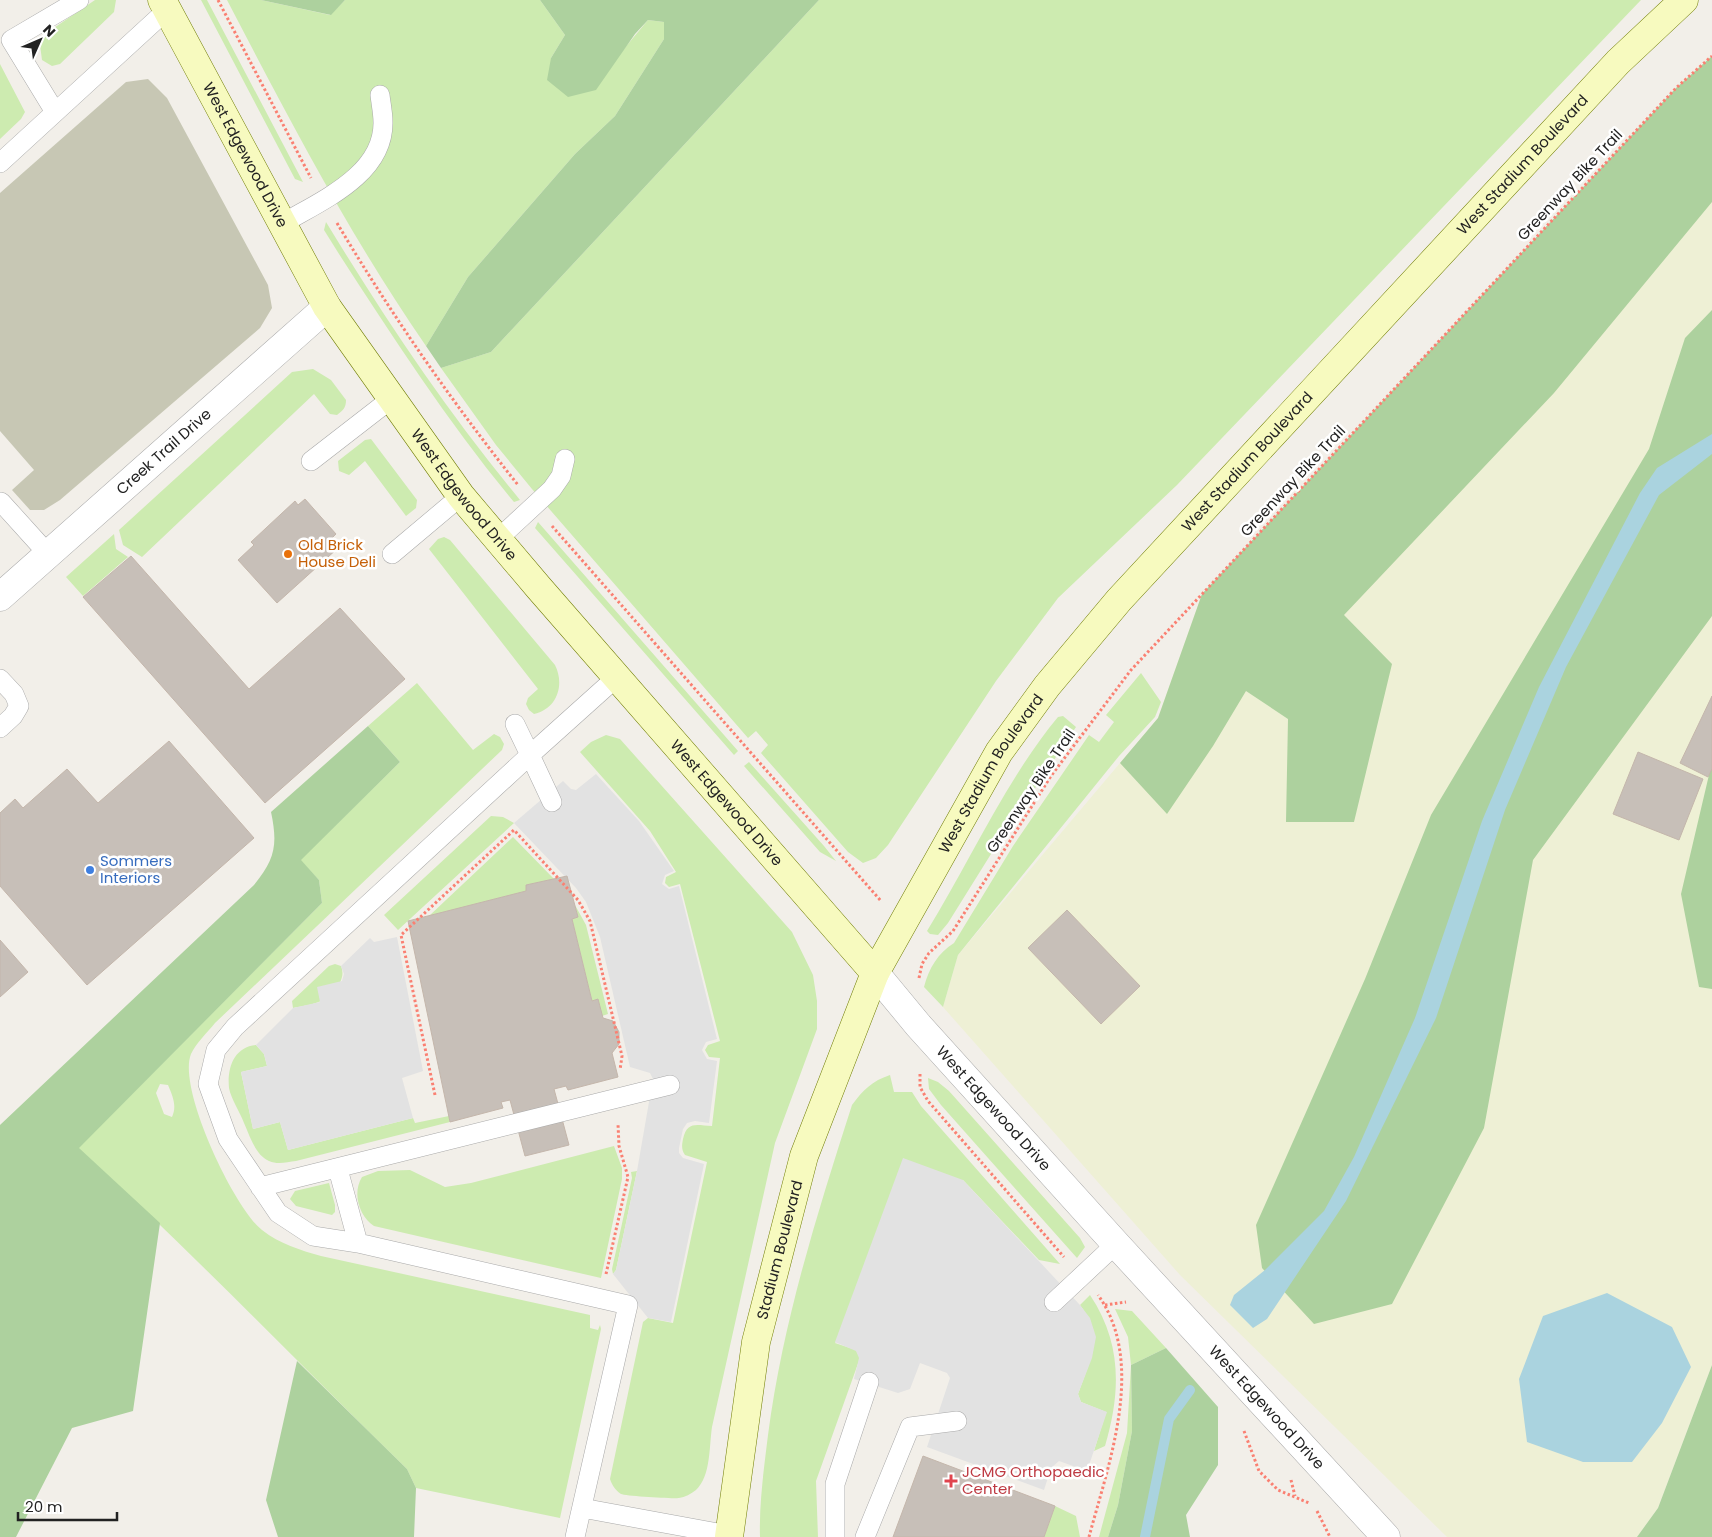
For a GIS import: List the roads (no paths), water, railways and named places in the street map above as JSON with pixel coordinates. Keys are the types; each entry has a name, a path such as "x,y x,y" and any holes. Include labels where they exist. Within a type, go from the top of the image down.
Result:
{"main road":[{"name":"West Stadium Boulevard","path":"875,973 998,752 1076,650 1119,600 1618,62 1684,0"},
{"name":"West Edgewood Drive","path":"165,5 327,307 462,496 875,973"},
{"name":"Stadium Boulevard","path":"729,1536 756,1342 804,1156 875,973"}],"street":[{"name":"Creek Trail Drive","path":"0,598 327,307"},
{"name":"West Edgewood Drive","path":"875,973 918,1025 1116,1244 1386,1537"}],"lane":[{"path":"55,112 11,40 79,0"},
{"path":"0,163 165,5"},
{"path":"282,224 344,186 367,167 378,147 384,123 380,95"},
{"path":"310,461 391,399"},
{"path":"498,539 552,489 561,476 565,459"},
{"path":"392,554 462,496"},
{"path":"1,502 48,554"},
{"path":"575,1537 628,1305 358,1243 313,1236 278,1213 260,1187 228,1139 208,1084 216,1050 235,1028 618,676"},
{"path":"0,679 14,694 18,706 13,716 0,728"},
{"path":"515,724 552,802"},
{"path":"260,1187 670,1085"},
{"path":"338,1168 358,1243"},
{"path":"1054,1302 1116,1244"},
{"path":"835,1537 835,1484 869,1382"},
{"path":"865,1537 910,1427 957,1420"},
{"path":"582,1508 729,1536"}],"water":[{"path":"1712,434 1712,454 1659,495 1566,667 1505,810 1436,1018 1346,1201 1267,1319 1253,1328 1230,1305 1234,1295 1265,1270 1324,1211 1354,1157 1415,1018 1482,821 1539,687 1640,493 1657,468"},
{"path":"1607,1293 1672,1327 1691,1367 1662,1423 1632,1462 1583,1462 1527,1442 1519,1379 1543,1316"}],"waterway":[{"path":"1145,1537 1169,1419 1190,1390"}],"place":[{"name":"Old Brick House Deli","path":"288,554"},
{"name":"Sommers Interiors","path":"90,870"},
{"name":"JCMG Orthopaedic Center","path":"951,1481"}]}
